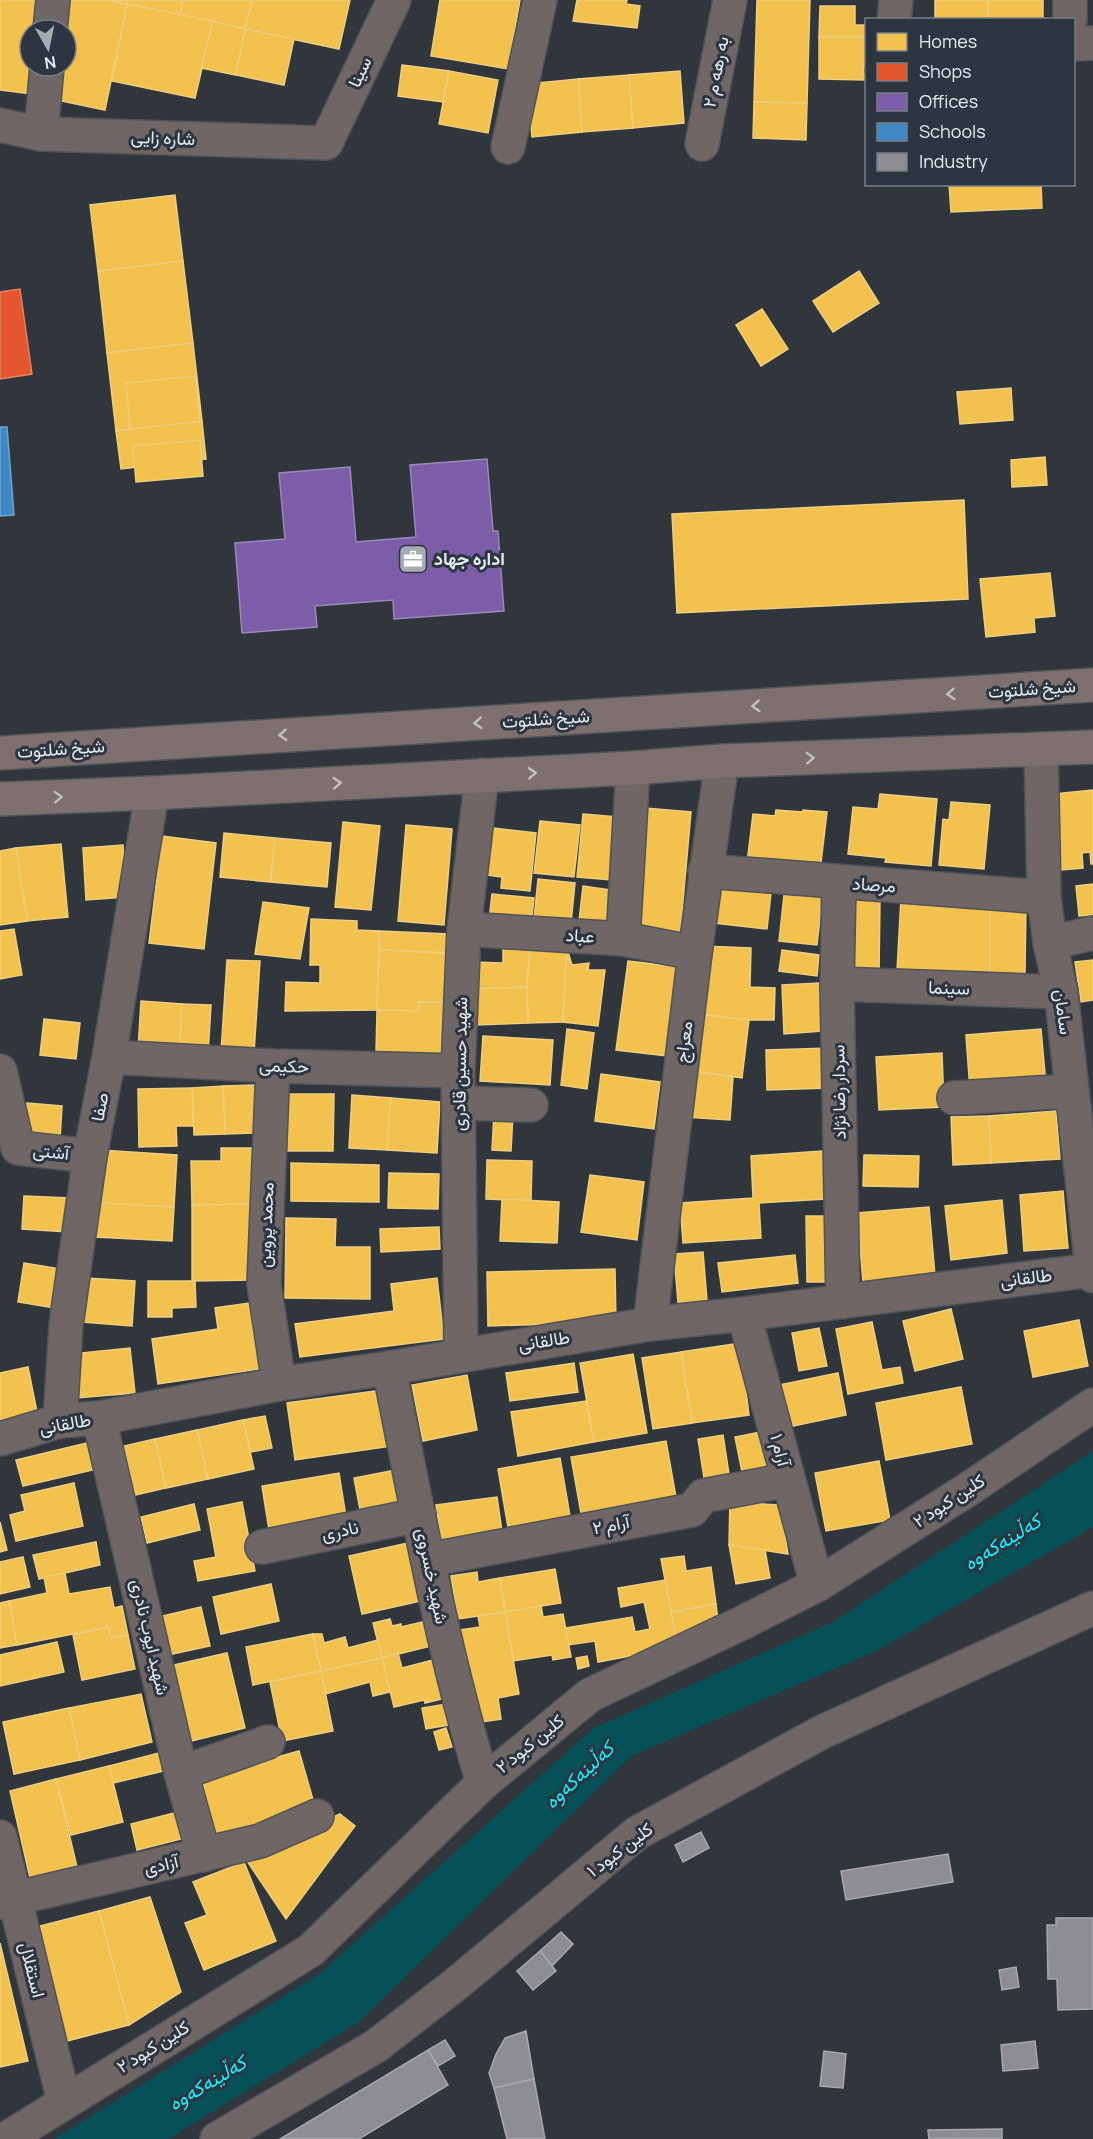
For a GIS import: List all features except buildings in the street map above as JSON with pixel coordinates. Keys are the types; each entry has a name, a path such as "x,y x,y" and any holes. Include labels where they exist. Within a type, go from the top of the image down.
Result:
{"main road":[{"name":"شیخ شلتوت","path":"0,753 1093,685"},
{"path":"0,799 633,768 722,761 1093,747"}],"street":[{"path":"52,18 53,0"},
{"name":"سینا","path":"326,143 394,0"},
{"path":"508,147 540,0"},
{"name":"به رهه م ۲","path":"702,144 730,0"},
{"path":"894,18 896,0"},
{"path":"1070,0 1071,18"},
{"path":"1075,44 1093,43"},
{"path":"40,134 46,78"},
{"name":"شاره زایی","path":"0,125 40,134 326,143"},
{"name":"سامان","path":"1041,749 1044,897 1050,943 1078,1070 1093,1273"},
{"name":"معراج","path":"650,1324 694,953 722,761"},
{"path":"623,939 633,768"},
{"name":"شهید حسین قادری","path":"461,1355 458,1071 464,929 482,775"},
{"name":"صفا","path":"60,1421 66,1325 90,1156 110,1058 153,793"},
{"name":"مرصاد","path":"705,871 1044,897"},
{"name":"سردار رضا نژاد","path":"838,882 837,984 843,1302"},
{"name":"عباد","path":"464,929 623,939 694,953"},
{"path":"1050,943 1093,933"},
{"name":"سینما","path":"837,984 1061,992"},
{"name":"حکیمی","path":"110,1058 273,1066 458,1071"},
{"name":"محمد پروین","path":"273,1066 264,1284 279,1384"},
{"path":"954,1098 1078,1070"},
{"name":"آشتی","path":"0,1071 18,1148 90,1156"},
{"path":"459,1103 531,1105"},
{"name":"طالقانی","path":"0,1438 60,1421 99,1418 279,1384 650,1324 1093,1273"},
{"name":"آرام ۱","path":"744,1314 817,1585"},
{"name":"شهید خسروی","path":"388,1368 467,1731 483,1783"},
{"name":"کلین کبود ۲","path":"6,2139 311,1950 483,1783 590,1695 817,1585 967,1490 1093,1405"},
{"name":"شهید ایوب نادری","path":"99,1418 181,1773 204,1855"},
{"name":"آرام ۲","path":"428,1560 692,1510 704,1496 788,1480"},
{"name":"نادری","path":"262,1547 419,1515"},
{"name":"کلین کبود ۱","path":"217,2139 376,2046 456,1984 637,1833 822,1732 1093,1608"},
{"path":"181,1773 268,1742"},
{"name":"آزادی","path":"7,1900 260,1841 317,1816"},
{"name":"استقلال","path":"0,1837 7,1900 64,2102"}],"water":[{"name":"کەڵینەکەوە","path":"1093,1451 1093,1527 878,1650 631,1756 359,2022 168,2139 54,2139 318,1975 594,1728 833,1622"}],"place":[{"name":"اداره جهاد","path":"413,559"}]}
